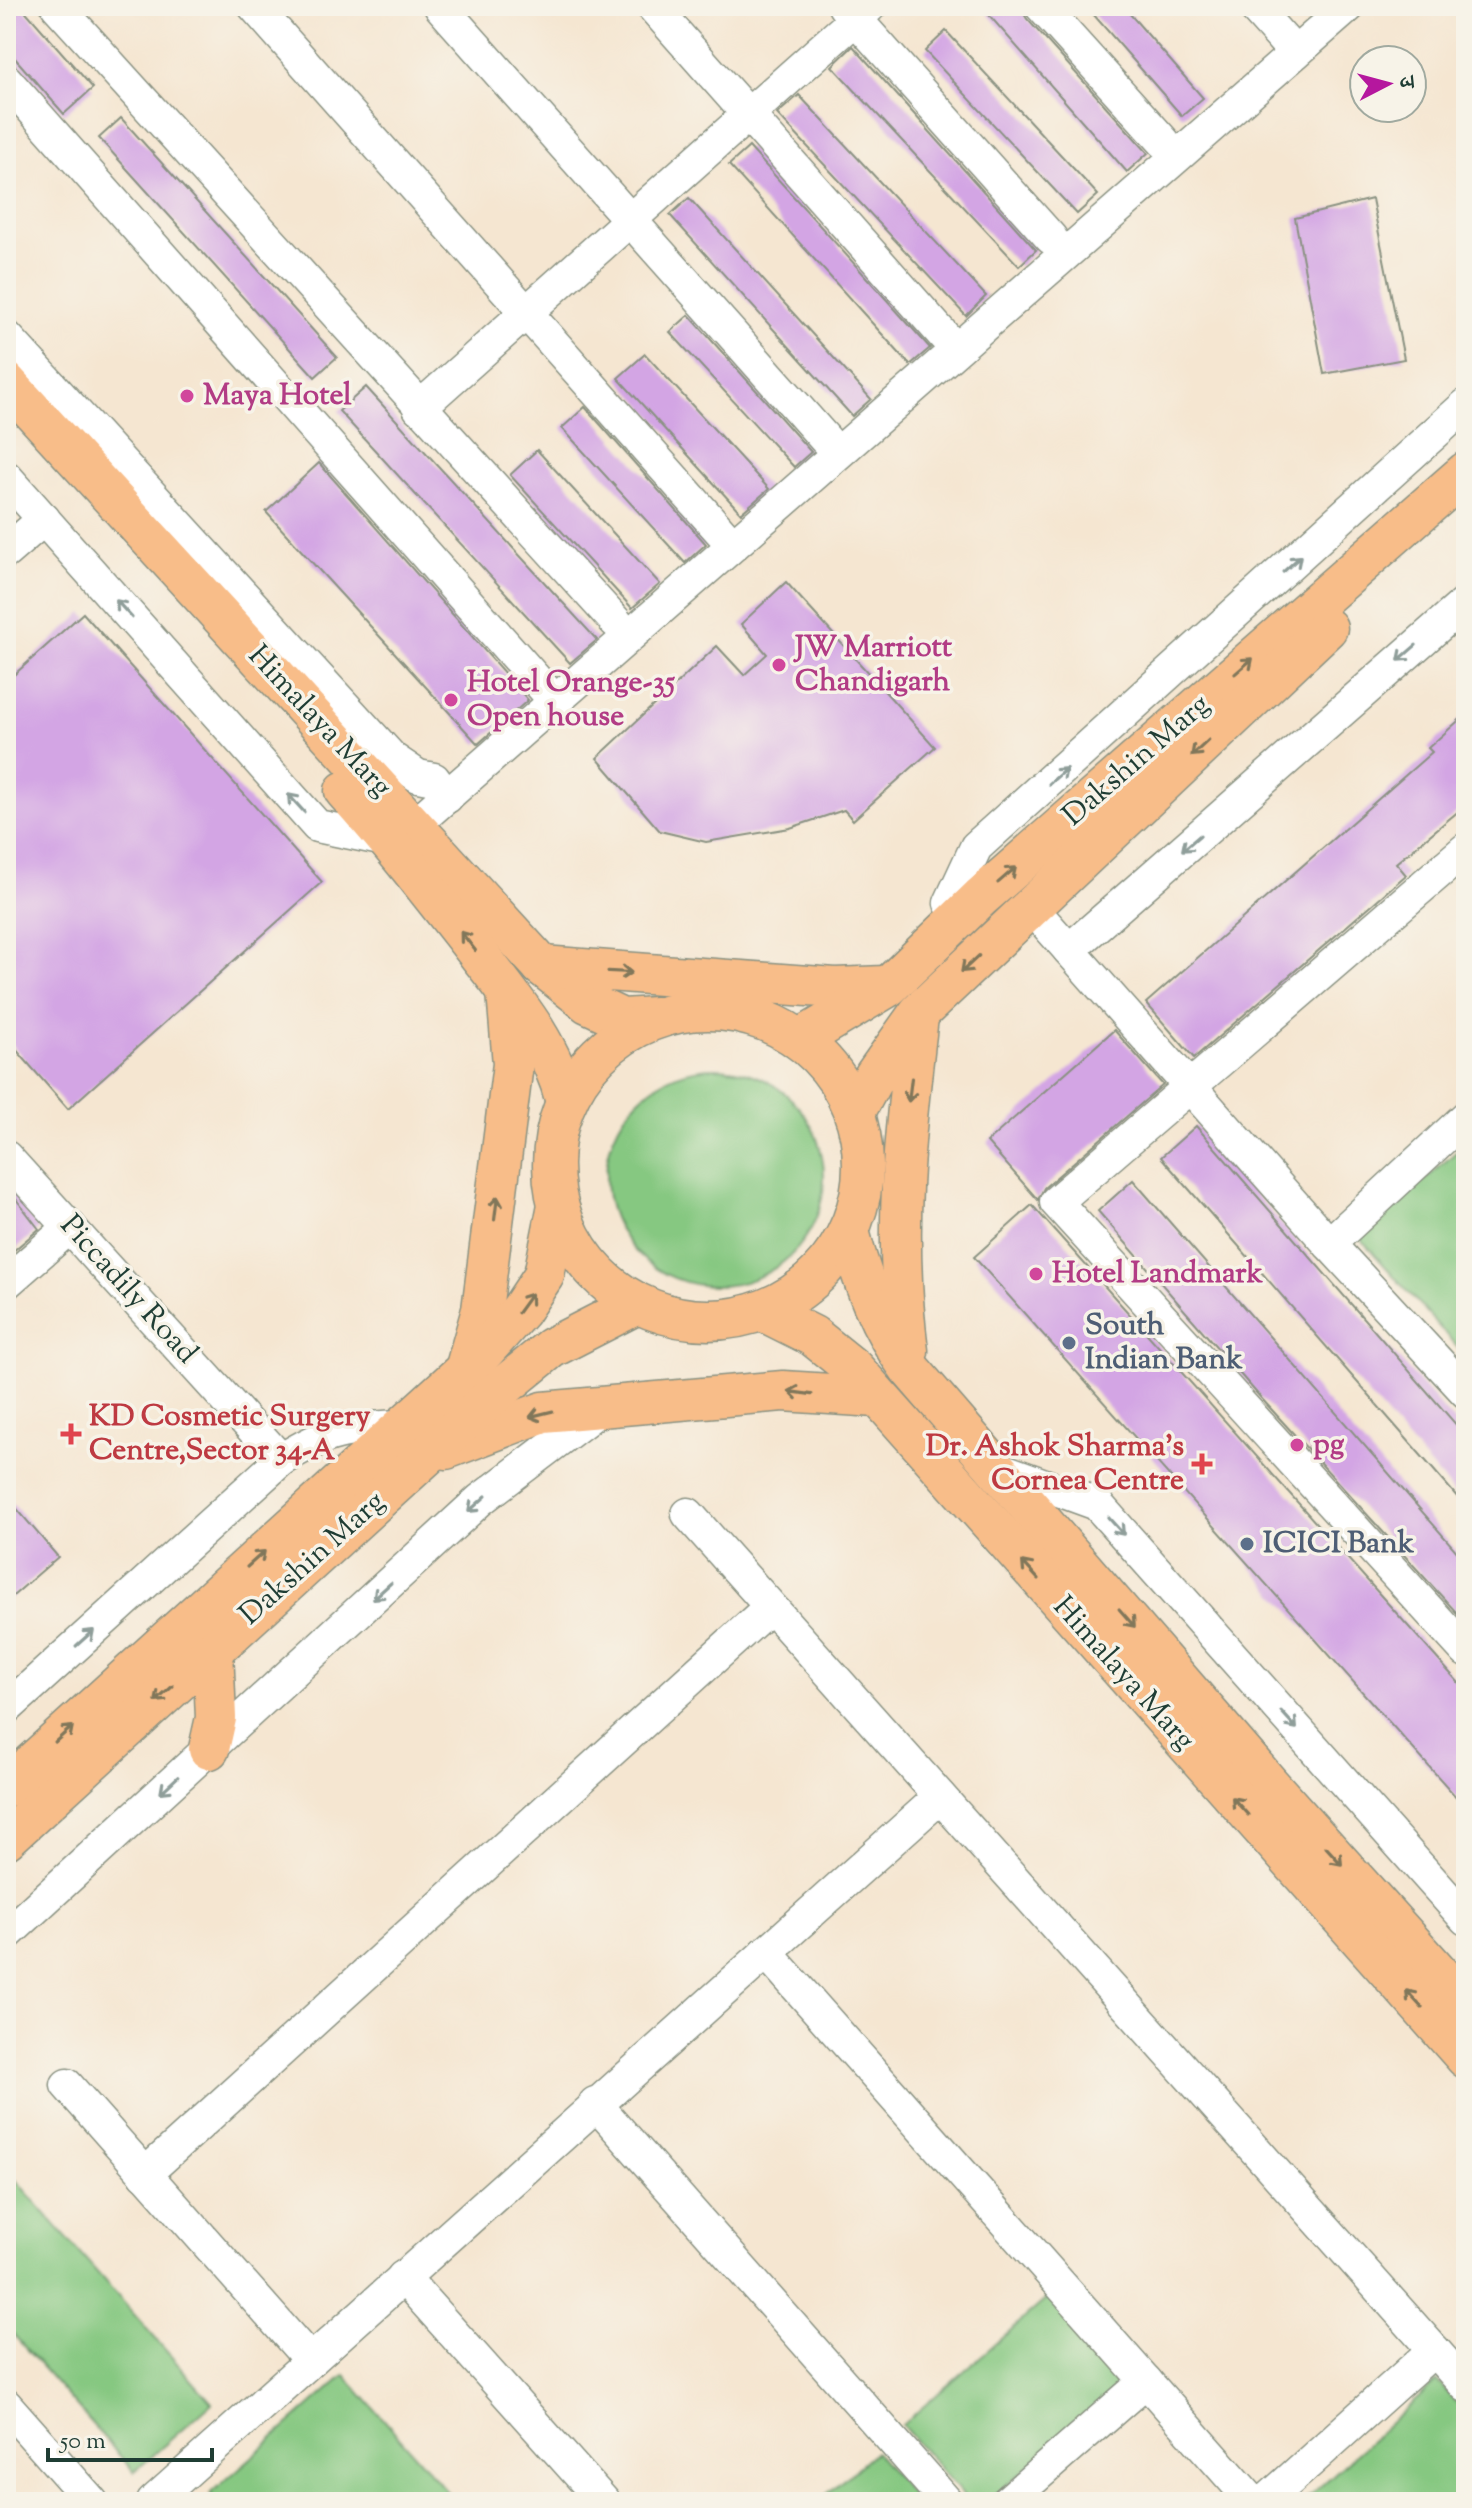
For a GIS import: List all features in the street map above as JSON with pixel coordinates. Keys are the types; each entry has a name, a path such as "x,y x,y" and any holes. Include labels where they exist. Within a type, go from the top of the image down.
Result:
{"main road":[{"name":"Himalaya Marg","path":"6,382 402,833 507,992 541,1037 560,1078 566,1102"},
{"name":"Himalaya Marg","path":"6,416 402,833 542,966 588,1003 622,1019 656,1017"},
{"name":"Dakshin Marg","path":"801,1039 889,986 963,918 981,897 1466,472"},
{"name":"Dakshin Marg","path":"855,1112 875,1075 919,1013 1345,611 1466,508"},
{"path":"542,966 835,988 889,986"},
{"path":"466,1367 482,1310 513,1064 507,992"},
{"path":"693,1009 732,1010 768,1020 801,1039 842,1085 855,1112 863,1152 862,1192 849,1231 828,1265 799,1293 763,1311 721,1321 678,1318 637,1304 601,1279 574,1245 558,1205 553,1170 554,1147 566,1102 588,1066 619,1037 656,1017 693,1009"},
{"path":"910,1369 899,1281 900,1188 919,1013"},
{"name":"Dakshin Marg","path":"6,1839 213,1650 413,1442 466,1367 520,1311 544,1275 558,1205"},
{"name":"Himalaya Marg","path":"849,1231 861,1277 892,1345 910,1369 1270,1785 1466,2003"},
{"name":"Dakshin Marg","path":"6,1787 413,1442 551,1348 637,1304"},
{"name":"Himalaya Marg","path":"763,1311 813,1336 854,1369 1466,2058"},
{"path":"413,1442 543,1412 605,1405 783,1391 877,1397"},
{"path":"209,1749 216,1718 213,1650"}],"street":[{"path":"57,6 616,622"},
{"path":"254,6 722,533"},
{"path":"440,6 628,221 826,440"},
{"path":"652,6 945,337"},
{"path":"1041,6 1164,142"},
{"path":"1253,6 1295,53"},
{"path":"6,477 317,826 402,833 447,797 1349,6"},
{"path":"419,408 749,113 856,10 1051,238"},
{"path":"6,80 555,701"},
{"path":"6,336 393,759 418,776 434,779 447,797"},
{"path":"963,918 950,903 976,847 1466,405"},
{"path":"6,552 44,519"},
{"path":"1069,950 1466,602"},
{"path":"1466,849 1056,1202 1466,1651"},
{"path":"1031,907 1329,1244 1466,1392"},
{"path":"1329,1244 1466,1117"},
{"name":"Piccadily Road","path":"6,1157 281,1460"},
{"path":"6,1283 70,1227"},
{"path":"6,1935 480,1500 605,1405"},
{"path":"6,1709 281,1460 312,1440 340,1429 413,1442"},
{"path":"998,1468 1097,1504 1466,1919"},
{"path":"688,1514 1466,2386"},
{"path":"145,2174 770,1607"},
{"path":"153,2502 940,1797"},
{"path":"766,1952 1253,2502"},
{"path":"67,2085 310,2360"},
{"path":"595,2103 947,2502"},
{"path":"403,2277 604,2502"},
{"path":"1265,2502 1434,2350"},
{"path":"1007,2502 1146,2381"},
{"path":"6,2405 92,2502"}],"green space":[{"path":"715,1068 736,1070 757,1077 792,1100 815,1135 822,1156 822,1198 815,1219 792,1254 757,1277 736,1284 715,1286 694,1284 673,1277 638,1254 615,1219 608,1198 606,1177 608,1156 615,1135 638,1100 673,1077 694,1070"},
{"path":"1466,1143 1466,1357 1360,1238"},
{"path":"6,2169 212,2403 134,2472 6,2326"},
{"path":"1051,2295 1126,2381 988,2502 969,2502 902,2425"},
{"path":"345,2375 456,2502 217,2502 210,2494"},
{"path":"1437,2381 1466,2413 1466,2497 1460,2502 1303,2502"},
{"path":"875,2452 918,2502 818,2502"}],"building":[{"path":"6,6 21,6 93,88 64,114 6,48"},
{"path":"981,6 1019,6 1027,19 1148,153 1127,172"},
{"path":"1086,6 1123,6 1203,98 1182,116"},
{"path":"946,31 1098,195 1077,214 925,51"},
{"path":"853,46 1036,250 1019,266 832,66"},
{"path":"799,95 986,296 966,316 777,114"},
{"path":"121,118 337,357 315,377 99,138"},
{"path":"749,147 930,348 910,365 729,165"},
{"path":"689,198 871,399 852,416 670,215"},
{"path":"1372,199 1404,359 1324,374 1295,218"},
{"path":"689,315 811,452 794,467 670,332"},
{"path":"645,354 769,489 741,513 618,378"},
{"path":"366,387 597,640 570,663 339,411"},
{"path":"585,407 706,544 685,563 562,428"},
{"path":"537,450 660,584 632,608 510,475"},
{"path":"319,463 528,700 478,744 266,512"},
{"name":"JW Marriott Chandigarh","path":"786,582 935,747 853,820 844,810 790,828 706,842 660,831 597,758 717,646 744,675 767,654 741,624"},
{"path":"83,613 322,882 68,1109 6,1038 6,682"},
{"path":"1466,714 1466,805 1396,863 1406,875 1194,1058 1146,1003 1432,752 1428,748"},
{"path":"1114,1030 1163,1085 1044,1188 1038,1200 987,1142"},
{"path":"1196,1126 1466,1436 1466,1507 1161,1157"},
{"path":"1133,1180 1466,1562 1466,1623 1261,1398 1098,1211"},
{"path":"6,1186 39,1229 6,1257"},
{"path":"1032,1205 1466,1691 1466,1808 974,1257"},
{"path":"6,1496 58,1557 6,1602"}],"place":[{"name":"Maya Hotel","path":"187,396"},
{"name":"JW Marriott Chandigarh","path":"779,665"},
{"name":"Hotel Orange-35 Open house","path":"451,700"},
{"name":"Hotel Landmark","path":"1036,1274"},
{"name":"South Indian Bank","path":"1069,1343"},
{"name":"KD Cosmetic Surgery Centre,Sector 34-A","path":"71,1434"},
{"name":"pg","path":"1297,1445"},
{"name":"Dr. Ashok Sharma's Cornea Centre","path":"1202,1464"},
{"name":"ICICI Bank","path":"1247,1544"}]}
